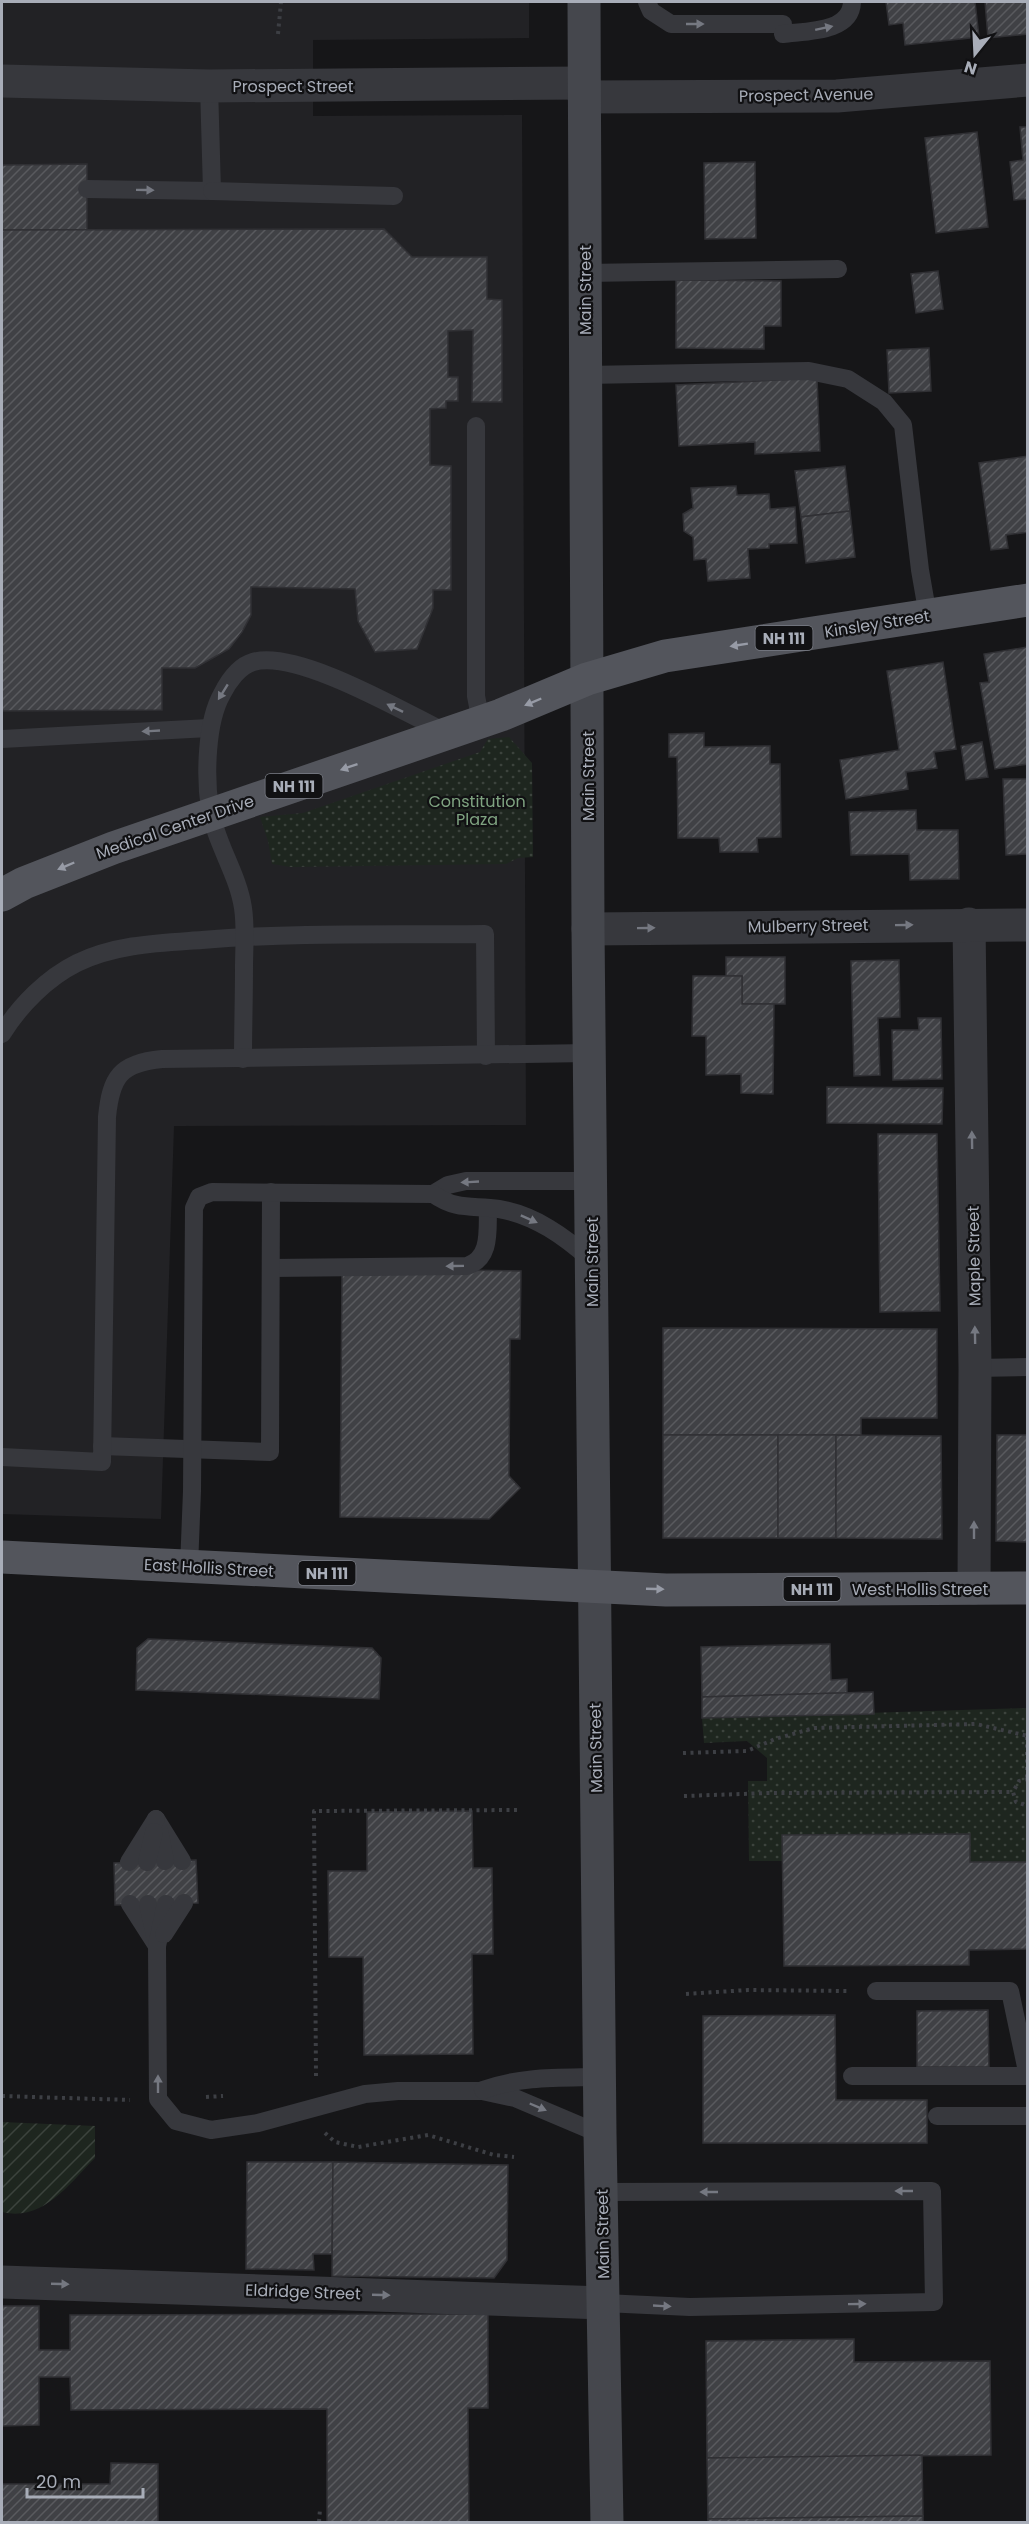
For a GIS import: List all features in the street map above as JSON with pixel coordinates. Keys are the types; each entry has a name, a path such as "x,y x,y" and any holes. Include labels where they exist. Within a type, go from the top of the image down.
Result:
{"main road":[{"name":"Main Street","path":"584,2 591,1260 600,2134 607,2523"},
{"name":"Kinsley Street","path":"587,679 665,656 1028,600"},
{"name":"Medical Center Drive","path":"2,895 83,859 481,722 587,679"},
{"name":"East Hollis Street","path":"2,1557 596,1587"},
{"name":"West Hollis Street","path":"596,1587 666,1590 1028,1588"}],"street":[{"name":"Prospect Avenue","path":"584,90 837,96 1028,80"},
{"name":"Prospect Street","path":"2,81 584,90"},
{"name":"Maple Street","path":"969,924 975,1368 974,1588"},
{"name":"Mulberry Street","path":"588,928 1028,925"},
{"name":"Eldridge Street","path":"2,2282 604,2303"}],"lane":[{"path":"647,2 651,11 671,24 783,29 837,25 846,16 852,2"},
{"path":"209,86 212,191"},
{"path":"87,189 394,196"},
{"path":"585,273 838,268"},
{"path":"586,375 809,371 848,379 885,402 903,425 920,570 928,616"},
{"path":"476,426 476,696 481,722"},
{"path":"243,1059 244,911 237,883 211,815 208,783 209,728 217,702 228,683 243,666 260,660 294,664 324,674 447,734"},
{"path":"2,739 209,728"},
{"path":"2,1034 34,994 55,976 78,962 108,951 141,944 244,936 486,934 486,1056"},
{"path":"2,1457 102,1462 107,1117 112,1088 122,1071 140,1062 162,1059 590,1053"},
{"path":"433,1194 448,1185 466,1181 591,1181"},
{"path":"102,1446 270,1452 272,1192"},
{"path":"189,1567 193,1450 195,1202 204,1193 433,1194 455,1206 488,1208 532,1219 562,1237 591,1260"},
{"path":"271,1268 467,1266 479,1260 487,1246 488,1208"},
{"path":"975,1368 1028,1367"},
{"path":"156,1819 156,1861 156,1819"},
{"path":"157,1946 157,1904 158,2099 176,2121 211,2130 258,2122 365,2094 398,2091 482,2091 515,2098 600,2134"},
{"path":"852,2076 1028,2076 1010,1992 876,1991"},
{"path":"482,2091 498,2085 534,2078 600,2077"},
{"path":"937,2116 1028,2116"},
{"path":"602,2192 932,2191 934,2302 690,2307 604,2303"}],"path":[{"path":"279,34 281,2"},
{"path":"683,1753 747,1751 775,1739 814,1728 976,1724 1027,1736 1027,1779 1019,1781 1013,1792 1016,1802 1028,1806"},
{"path":"684,1796 769,1793 1013,1792"},
{"path":"316,2083 314,1812 518,1810"},
{"path":"686,1994 748,1990 876,1991"},
{"path":"200,2097 233,2095"},
{"path":"2,2096 131,2100"},
{"path":"323,2131 335,2142 358,2147 428,2135 494,2155 514,2157"},
{"path":"319,2523 320,2509"}],"shaded area":[{"path":"2,2 529,2 529,38 313,40 313,116 522,115 526,1125 174,1126 161,1519 2,1514"}],"green space":[{"name":"Constitution Plaza","path":"509,737 532,763 533,857 518,858 506,864 291,867 272,864 268,841 260,817 303,813 480,752 488,739"},
{"path":"1027,1708 1027,1862 970,1862 970,1834 783,1835 783,1861 749,1861 748,1781 767,1781 767,1758 747,1741 704,1743 702,1718"},
{"path":"2,2122 95,2126 95,2158 65,2189 43,2206 17,2214 2,2212"}],"building":[{"path":"886,2 975,2 979,37 905,45 903,23 889,25"},
{"path":"985,2 1028,2 1028,34 988,38"},
{"path":"1020,127 1028,127 1028,199 1014,200 1010,162 1023,160"},
{"path":"977,132 988,227 936,233 925,138"},
{"path":"755,162 756,238 705,239 704,163"},
{"path":"87,164 87,231 2,230 2,165"},
{"path":"384,229 412,257 487,257 487,299 502,300 502,402 472,402 473,330 448,331 448,377 458,377 458,401 446,401 446,408 430,409 430,465 451,466 451,590 433,590 433,608 417,649 375,652 358,621 355,589 251,587 251,615 229,649 195,668 162,668 162,710 2,711 2,230"},
{"path":"938,271 943,309 916,313 911,274"},
{"path":"676,280 781,281 781,326 764,326 764,349 676,348"},
{"path":"929,348 931,391 889,393 887,350"},
{"path":"817,378 820,451 755,454 755,442 679,446 676,385"},
{"path":"1028,456 1028,532 1006,535 1008,548 991,550 979,463"},
{"path":"845,466 850,511 801,517 795,471"},
{"path":"736,486 737,495 769,494 770,509 795,507 797,543 769,544 769,548 748,549 750,578 708,581 706,559 694,560 693,537 684,531 683,514 693,508 691,488"},
{"path":"850,511 855,557 806,563 801,517"},
{"path":"1028,647 1028,764 995,769 980,683 989,682 984,654"},
{"path":"943,662 956,749 934,752 937,768 906,772 908,789 846,799 840,760 899,750 887,671"},
{"path":"704,733 704,747 770,746 770,764 780,764 781,837 757,838 758,852 720,852 719,838 678,838 677,757 669,757 669,734"},
{"path":"982,742 988,777 966,780 961,746"},
{"path":"1003,779 1028,779 1028,854 1006,855"},
{"path":"916,810 917,830 958,830 959,879 910,880 909,854 851,855 849,812"},
{"path":"726,957 785,957 785,1004 742,1004 742,976 726,976"},
{"path":"899,960 900,1017 878,1018 880,1075 854,1076 851,961"},
{"path":"693,976 742,976 742,1004 774,1004 773,1094 741,1093 741,1074 706,1075 706,1036 692,1036"},
{"path":"918,1018 941,1018 942,1079 893,1080 892,1030 919,1030"},
{"path":"827,1087 943,1088 942,1124 827,1123"},
{"path":"878,1134 937,1134 940,1311 880,1312"},
{"path":"454,1270 521,1271 520,1339 510,1339 509,1476 520,1488 489,1519 340,1517 342,1274"},
{"path":"663,1328 937,1329 937,1418 861,1418 861,1435 663,1435"},
{"path":"663,1435 778,1435 778,1538 663,1538"},
{"path":"778,1435 836,1435 836,1538 778,1538"},
{"path":"836,1435 941,1436 942,1539 836,1538"},
{"path":"997,1435 1028,1435 1028,1542 996,1541"},
{"path":"148,1639 372,1648 381,1658 379,1699 136,1690 137,1648"},
{"path":"830,1644 831,1680 847,1679 847,1693 702,1697 701,1647"},
{"path":"873,1692 874,1714 702,1718 702,1697"},
{"path":"472,1811 473,1868 492,1868 493,1954 472,1954 473,2054 364,2055 363,1957 329,1957 328,1871 367,1871 367,1812"},
{"path":"970,1834 970,1862 1028,1862 1028,1949 969,1950 969,1965 784,1966 782,1835"},
{"path":"196,1860 198,1903 115,1905 114,1863"},
{"path":"988,2010 989,2067 917,2067 917,2011"},
{"path":"835,2015 836,2100 927,2100 927,2143 703,2143 703,2016"},
{"path":"247,2162 333,2162 332,2254 313,2254 314,2270 246,2269"},
{"path":"333,2162 508,2165 507,2260 494,2278 332,2276"},
{"path":"2,2306 39,2306 39,2350 70,2350 70,2315 488,2314 488,2408 468,2408 469,2522 327,2522 327,2409 71,2410 70,2377 39,2377 39,2425 2,2426"},
{"path":"854,2339 854,2362 990,2361 991,2455 707,2458 706,2341"},
{"path":"922,2455 923,2516 708,2519 707,2458"},
{"path":"111,2463 158,2464 158,2522 2,2522 2,2484 110,2484"},
{"path":"923,2516 923,2522 708,2522 708,2519"}]}
